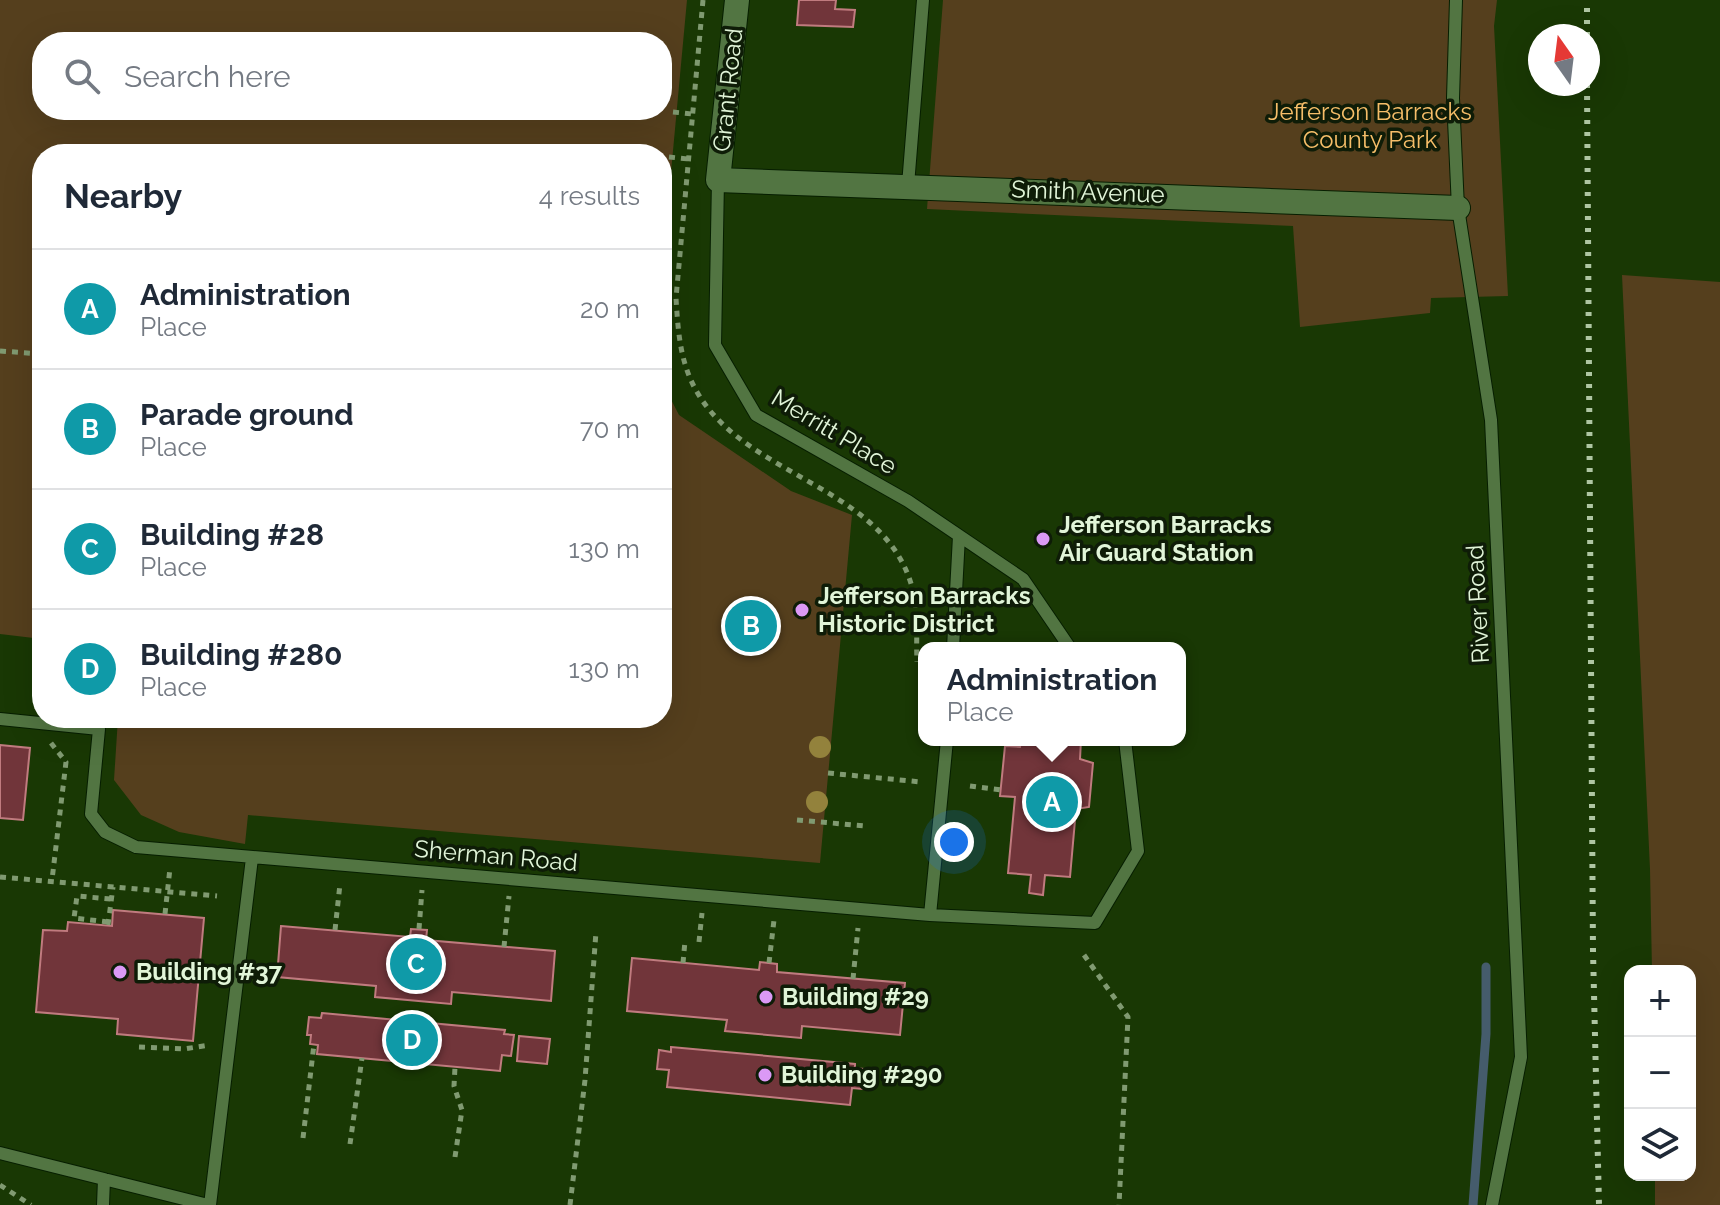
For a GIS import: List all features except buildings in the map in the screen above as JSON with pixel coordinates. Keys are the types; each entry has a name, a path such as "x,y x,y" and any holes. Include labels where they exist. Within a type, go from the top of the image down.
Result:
{"street":[{"name":"Grant Road","path":"718,180 737,0"},
{"name":"Smith Avenue","path":"718,180 1458,208"}],"lane":[{"path":"908,185 923,0"},
{"name":"River Road","path":"1456,0 1453,98 1458,208 1491,420 1521,1057 1492,1205"},
{"name":"Merritt Place","path":"718,180 715,345 756,415 908,501 1023,579 1066,642"},
{"path":"953,642 959,536"},
{"name":"Sherman Road","path":"0,719 32,722"},
{"name":"Sherman Road","path":"89,728 99,729 91,814 105,832 136,847 930,915 1095,923 1138,851 1126,746"},
{"path":"930,915 946,746"},
{"path":"0,1153 209,1205 252,858"},
{"path":"103,1205 104,1179"}],"path":[{"path":"703,0 676,298 678,340 686,368 697,393 718,421 757,451 842,500 871,524 894,550 915,599 917,662"},
{"path":"673,112 692,114"},
{"path":"672,157 689,159"},
{"path":"0,351 32,353"},
{"path":"45,736 66,762 52,880"},
{"path":"828,773 921,782"},
{"path":"970,786 1001,790"},
{"path":"797,820 866,826"},
{"path":"165,914 172,850"},
{"path":"335,930 341,866"},
{"path":"0,877 217,896"},
{"path":"504,947 511,880"},
{"path":"111,899 77,896 74,918 108,923 113,887"},
{"path":"699,942 704,896"},
{"path":"769,963 776,902"},
{"path":"853,979 860,908"},
{"path":"419,929 420,915"},
{"path":"570,1205 585,1080 596,932"},
{"path":"683,963 685,941"},
{"path":"1084,955 1128,1017 1119,1205"},
{"path":"139,1047 184,1049 230,1040"},
{"path":"303,1138 314,1044"},
{"path":"350,1144 362,1058"},
{"path":"455,1067 454,1086 462,1110 455,1157"},
{"path":"0,1185 31,1205"}],"green space":[{"path":"0,0 687,0 672,161 672,144 32,144 32,638 0,634"},
{"name":"Jefferson Barracks County Park","path":"943,0 1497,0 1494,26 1508,296 1431,298 1430,313 1300,327 1293,226 927,209"},
{"path":"1622,275 1720,282 1720,1205 1655,1205 1655,1181 1696,1181 1696,965 1652,965"},
{"path":"672,401 679,415 791,491 852,515 820,863 248,815 245,844 179,832 141,815 114,780 117,728 672,728"}],"waterway":[{"path":"1473,1205 1486,1034 1486,967"}],"railway":[{"path":"1587,0 1587,24"},
{"path":"1587,96 1593,951 1599,1205"}],"place":[{"name":"Jefferson Barracks Air Guard Station","path":"1043,539"},
{"name":"Jefferson Barracks Historic District","path":"802,610"},
{"name":"Parade ground","path":"751,626"},
{"name":"Administration","path":"1052,802"},
{"name":"Building #28","path":"416,964"},
{"name":"Building #37","path":"120,972"},
{"name":"Building #29","path":"766,997"},
{"name":"Building #280","path":"412,1040"},
{"name":"Building #290","path":"765,1075"}]}
